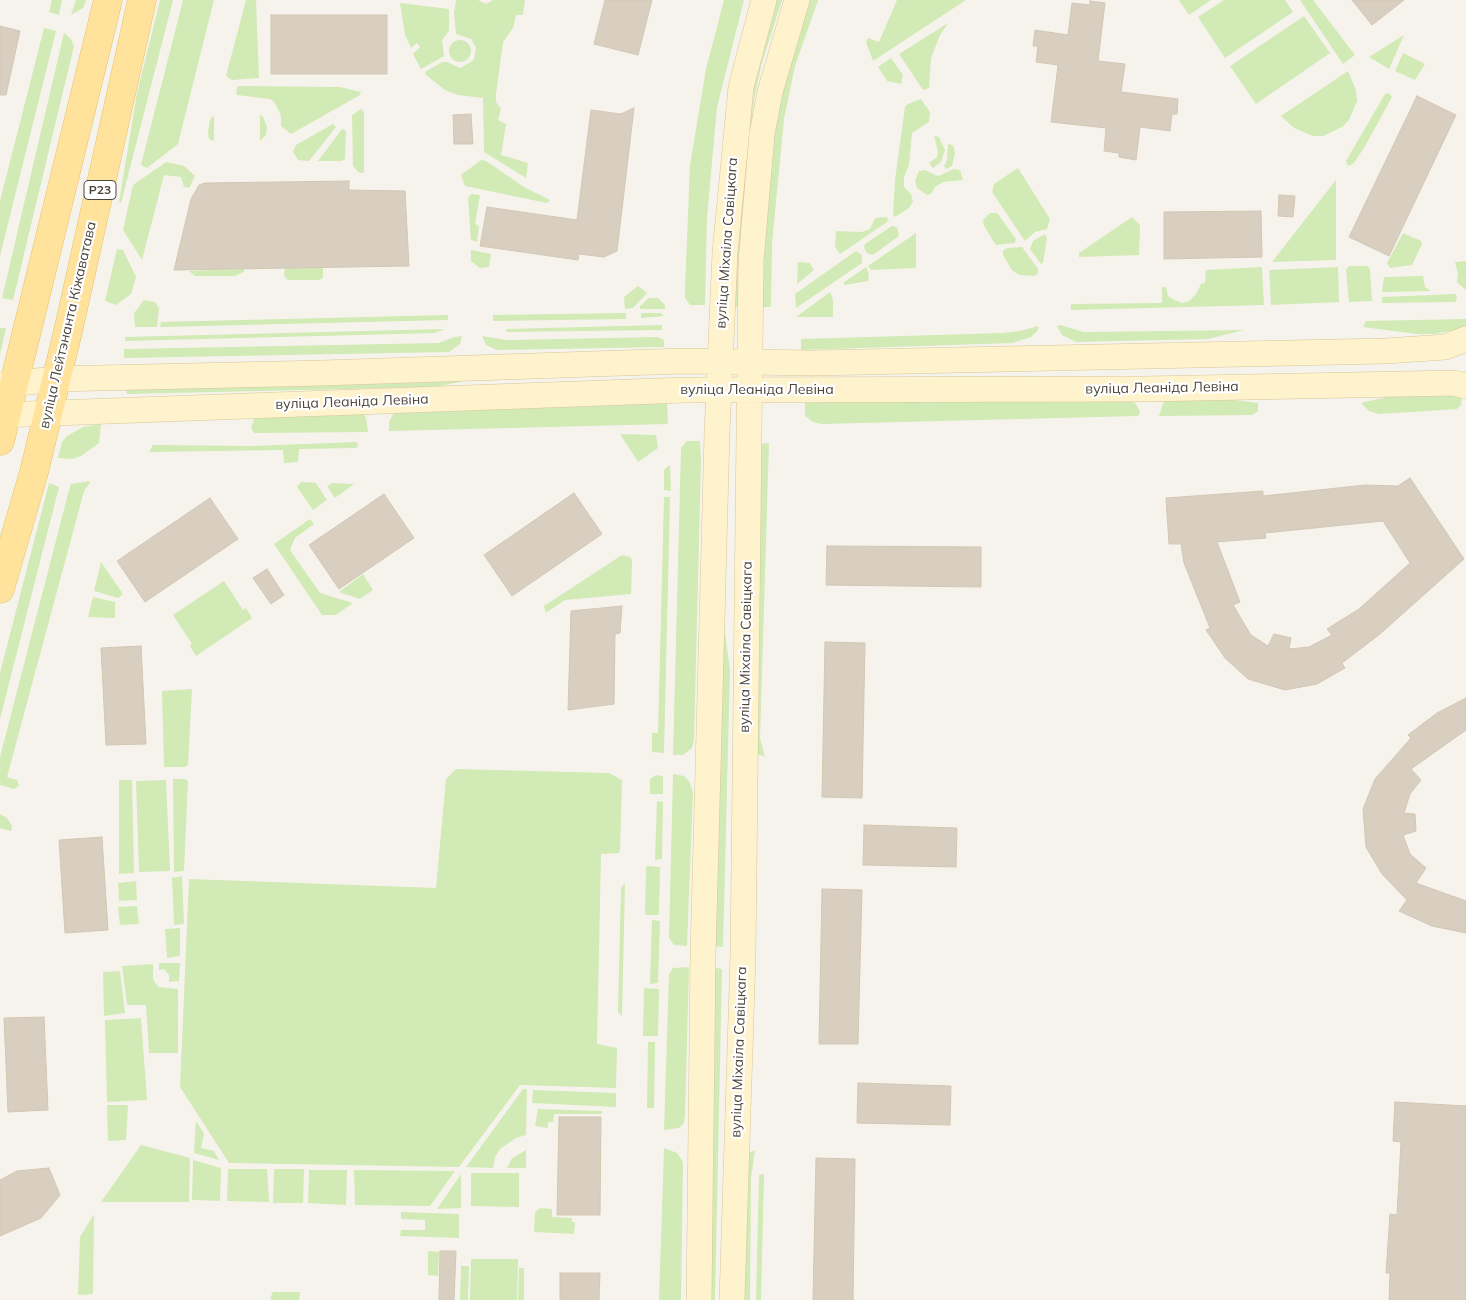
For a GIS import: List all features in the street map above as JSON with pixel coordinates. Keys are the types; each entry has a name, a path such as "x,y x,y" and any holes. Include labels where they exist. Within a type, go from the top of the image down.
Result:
{"main road":[{"name":"Р23","path":"0,441 8,384 108,0"},
{"name":"вуліца Лейтэнанта Кіжаватава","path":"0,589 34,472 55,378 69,327 142,0"},
{"name":"вуліца Міхаіла Савіцкага","path":"699,1300 703,955 720,362 728,212 741,87 764,0"},
{"name":"вуліца Міхаіла Савіцкага","path":"732,1300 743,955 751,261 762,134 772,84 797,0"},
{"name":"вуліца Леаніда Левіна","path":"8,384 55,378 720,362 822,363 1386,351 1445,347 1466,339"},
{"name":"вуліца Леаніда Левіна","path":"4,414 749,389 1145,389 1454,383 1466,386"}],"green space":[{"path":"52,0 62,0 59,15 49,12"},
{"path":"76,0 86,0 83,8 71,15"},
{"path":"160,0 173,0 121,203 119,202 137,93"},
{"path":"183,0 214,0 178,144 147,168 141,165"},
{"path":"246,0 256,0 259,78 232,80 226,76"},
{"path":"456,0 478,0 486,4 493,0 525,0 523,15 516,15 513,28 503,42 496,102 501,109 498,120 506,124 501,155 528,163 526,178 484,152 483,98 458,95 445,90 426,75 425,72 442,62 447,62 460,68 474,60 476,48 471,39 456,34 454,13"},
{"path":"724,0 744,0 717,107 707,217 705,305 690,305 685,298 685,289 690,165 706,69"},
{"path":"770,0 782,0 761,66 754,100 743,196 740,307 735,307 734,254 747,118"},
{"path":"807,0 818,0 795,66 784,119 772,243 771,307 762,307 767,184 775,123"},
{"path":"897,0 966,0 873,61 866,42 868,38 879,42"},
{"path":"1179,0 1211,0 1189,15"},
{"path":"1224,0 1285,0 1293,12 1225,58 1198,17"},
{"path":"1300,0 1313,0 1355,55 1343,64"},
{"path":"400,3 449,9 449,31 442,40 444,56 421,69 413,54 420,47 417,43 411,48 405,35"},
{"path":"1304,16 1330,53 1256,104 1230,66"},
{"path":"948,23 940,35 931,58 929,88 923,90 899,54"},
{"path":"44,28 56,31 0,256 0,201"},
{"path":"64,33 71,39 74,46 13,300 2,298"},
{"path":"1404,35 1389,69 1369,57"},
{"path":"460,40 468,43 471,51 468,59 460,62 452,59 449,51 452,43"},
{"path":"1403,53 1425,64 1415,80 1395,71"},
{"path":"891,58 903,75 901,84 887,81 878,67"},
{"path":"1348,71 1356,90 1357,101 1349,120 1342,127 1323,136 1313,136 1294,128 1281,116"},
{"path":"238,86 340,87 361,92 360,95 291,134 281,126 281,116 275,103 270,99 237,95"},
{"path":"1389,93 1392,97 1364,148 1353,164 1348,166 1346,161 1385,94"},
{"path":"921,99 930,112 929,122 912,133 909,165 904,177 904,187 911,194 913,201 909,208 895,217 893,214 895,180 905,107"},
{"path":"361,109 364,112 364,173 359,173 353,166 352,115"},
{"path":"214,115 214,141 209,139 208,133 210,120"},
{"path":"260,115 263,117 267,127 266,135 260,141"},
{"path":"333,124 336,127 309,161 298,160 293,152 296,145"},
{"path":"342,129 346,131 345,159 342,161 318,161"},
{"path":"934,136 939,137 945,150 941,162 933,168 929,163 937,157 938,152"},
{"path":"948,144 953,145 955,153 952,166 946,169 944,166 947,160"},
{"path":"481,160 486,161 524,187 550,200 547,203 465,186 461,175"},
{"path":"166,162 184,166 195,176 189,188 184,187 181,177 164,175 142,260 123,230 133,185"},
{"path":"1018,168 1050,219 1047,229 1035,232 1025,241 992,192 994,184"},
{"path":"954,169 960,170 963,180 943,182 935,187 931,194 927,195 917,188 915,181 919,171 925,170 938,176"},
{"path":"1336,180 1336,260 1272,262"},
{"path":"471,194 480,195 475,224 479,226 477,242 471,240 468,198"},
{"path":"990,213 997,213 1016,239 1015,243 996,245 984,226 983,220"},
{"path":"887,217 887,222 840,254 835,247 836,231 862,232 870,229 875,218"},
{"path":"1132,217 1140,225 1139,255 1079,257 1079,253"},
{"path":"892,226 897,227 899,236 873,255 867,253 864,248 865,244"},
{"path":"916,233 916,268 871,270 868,266"},
{"path":"1403,233 1421,241 1422,244 1412,265 1390,268 1387,263"},
{"path":"1045,234 1047,238 1043,263 1041,264 1030,249 1033,241"},
{"path":"1022,247 1038,269 1038,273 1034,276 1019,275 1012,270 1003,255 1003,251 1007,248"},
{"path":"117,249 123,250 136,277 131,294 116,305 105,301"},
{"path":"471,250 491,254 489,267 480,268 471,261"},
{"path":"856,251 862,255 862,263 796,308 795,294"},
{"path":"1466,261 1466,290 1457,282 1458,274 1455,262"},
{"path":"798,262 810,263 814,270 797,284"},
{"path":"1349,266 1368,266 1370,270 1372,301 1349,302 1346,270"},
{"path":"866,267 869,274 868,281 845,285 843,283"},
{"path":"1262,267 1264,305 1071,310 1071,304 1162,303 1162,287 1166,287 1168,296 1182,303 1189,301 1196,294 1201,284 1205,283 1206,270"},
{"path":"1338,267 1339,302 1271,305 1269,270"},
{"path":"285,268 323,268 323,278 319,280 288,280 284,276"},
{"path":"244,269 244,272 235,276 195,276 189,271"},
{"path":"1423,276 1425,287 1431,291 1382,292 1384,277"},
{"path":"638,286 647,293 633,308 625,309 624,297"},
{"path":"830,292 833,300 833,317 796,317"},
{"path":"1456,294 1457,299 1455,302 1382,303 1382,297"},
{"path":"649,298 658,298 665,305 665,309 640,309 640,306"},
{"path":"144,300 155,302 159,308 157,327 135,327 134,313"},
{"path":"626,313 626,319 493,321 493,315"},
{"path":"641,313 661,313 664,316 641,318"},
{"path":"448,315 448,320 160,327 161,322"},
{"path":"1466,319 1466,326 1461,329 1434,334 1417,334 1363,327 1366,321"},
{"path":"662,325 662,330 507,332 506,329"},
{"path":"1060,325 1084,332 1244,330 1208,339 1076,342 1062,335 1057,326"},
{"path":"1038,326 1038,330 1031,337 1012,343 801,350 801,339 1003,333"},
{"path":"0,328 6,328 0,355"},
{"path":"445,329 434,333 125,341 125,337"},
{"path":"462,336 460,344 449,352 124,358 124,349 439,343"},
{"path":"482,336 507,340 658,337 664,340 664,347 497,350 486,345"},
{"path":"664,370 665,374 478,378 435,387 127,394 126,389"},
{"path":"1458,392 1462,398 1461,405 1457,409 1379,414 1369,411 1361,403 1395,395"},
{"path":"1190,394 1258,403 1258,411 1252,415 1159,416 1163,403 1168,397"},
{"path":"1132,398 1140,411 1138,416 822,424 813,422 805,416 805,403 921,399"},
{"path":"667,403 668,424 389,431 389,422 394,412"},
{"path":"287,411 363,413 366,418 368,432 254,433 251,428 254,419"},
{"path":"101,424 99,443 81,456 72,459 58,458 62,442 67,436 83,427"},
{"path":"620,434 656,435 658,448 638,462"},
{"path":"687,441 700,441 701,460 694,740 692,748 683,755 673,755 681,448"},
{"path":"356,442 358,444 357,448 299,449 298,462 284,463 283,450 149,452 153,445 253,446"},
{"path":"769,443 760,738 765,757 757,754 757,444"},
{"path":"670,465 671,491 664,490 664,470"},
{"path":"91,481 84,491 7,777 17,780 19,786 14,789 0,785 0,757 69,490 71,484"},
{"path":"301,482 316,483 327,500 313,510 297,487"},
{"path":"49,483 59,487 0,719 0,673"},
{"path":"332,483 354,484 335,498 327,486"},
{"path":"664,497 670,497 664,753 652,752 652,733 658,733"},
{"path":"310,519 314,524 295,538 290,550 320,593 353,603 336,615 322,615 274,544"},
{"path":"622,555 630,557 632,560 631,594 565,600 546,613 544,606"},
{"path":"101,562 123,594 118,598 94,591"},
{"path":"363,574 373,590 360,599 339,592"},
{"path":"224,581 243,610 246,608 252,618 196,656 190,646 192,644 173,615"},
{"path":"93,597 115,602 115,618 88,617"},
{"path":"724,626 730,670 723,947 712,946"},
{"path":"192,689 188,765 185,767 164,767 162,691"},
{"path":"456,769 609,773 622,780 620,850 619,853 601,854 597,1044 617,1048 616,1088 520,1085 459,1167 229,1163 180,1087 189,879 436,888 446,779"},
{"path":"673,774 684,776 689,781 693,792 687,946 674,945 669,938"},
{"path":"656,775 663,776 663,794 650,794 650,779"},
{"path":"173,779 185,779 188,781 184,871 174,872"},
{"path":"119,780 132,780 134,873 119,874"},
{"path":"166,780 170,871 139,872 136,781"},
{"path":"657,801 663,802 662,859 655,860"},
{"path":"0,814 7,818 12,826 11,831 0,828"},
{"path":"646,866 660,867 659,915 645,915"},
{"path":"182,876 184,924 174,925 172,878"},
{"path":"136,881 137,900 119,901 118,883"},
{"path":"625,883 622,1016 618,1012 621,888"},
{"path":"137,906 139,924 120,925 118,907"},
{"path":"652,920 660,921 658,983 650,984"},
{"path":"180,928 180,956 167,958 165,929"},
{"path":"159,963 180,963 179,981 169,982 169,975 164,969 159,970"},
{"path":"153,964 153,979 158,987 178,989 178,1053 149,1053 146,1005 127,1005 122,966"},
{"path":"689,967 684,1123 679,1128 664,1130 669,974 673,968"},
{"path":"711,967 722,969 715,1300 712,1300 706,1234"},
{"path":"120,971 125,1013 104,1016 103,972"},
{"path":"644,988 659,989 658,1036 643,1036"},
{"path":"141,1018 147,1100 107,1102 105,1020"},
{"path":"648,1042 655,1042 654,1108 647,1108"},
{"path":"523,1089 527,1089 526,1135 516,1138 500,1149 495,1157 493,1168 466,1167"},
{"path":"533,1090 616,1093 616,1107 532,1103"},
{"path":"107,1105 128,1105 126,1140 108,1141"},
{"path":"538,1109 602,1111 602,1114 554,1114 553,1122 548,1122 548,1128 535,1126"},
{"path":"196,1121 204,1134 201,1148 214,1151 219,1160 194,1153"},
{"path":"141,1145 190,1158 189,1202 101,1202"},
{"path":"664,1148 677,1153 683,1162 681,1300 659,1300"},
{"path":"526,1150 526,1168 507,1168 512,1158"},
{"path":"755,1150 751,1178 750,1300 737,1300 749,1153"},
{"path":"193,1160 221,1168 220,1201 192,1200"},
{"path":"228,1169 267,1169 269,1202 227,1201"},
{"path":"274,1169 304,1169 303,1203 273,1203"},
{"path":"309,1170 347,1170 346,1205 308,1203"},
{"path":"354,1170 455,1171 430,1206 355,1205"},
{"path":"471,1173 519,1173 519,1207 471,1206"},
{"path":"461,1174 461,1208 437,1209"},
{"path":"764,1174 761,1300 756,1300 759,1175"},
{"path":"540,1208 552,1209 552,1217 572,1218 572,1222 575,1222 574,1234 534,1232 535,1212"},
{"path":"401,1212 459,1214 459,1238 400,1236 401,1230 425,1230 425,1220 401,1219"},
{"path":"94,1214 93,1294 78,1295 80,1237"},
{"path":"428,1251 439,1252 438,1276 428,1275"},
{"path":"471,1259 518,1259 517,1300 470,1300"},
{"path":"461,1266 469,1266 468,1300 460,1300"},
{"path":"519,1268 524,1268 524,1300 518,1300"},
{"path":"273,1292 300,1292 299,1300 272,1300 270,1298"}],"building":[{"path":"605,0 652,0 638,55 594,44"},
{"path":"1352,0 1404,0 1372,25"},
{"path":"1090,1 1105,3 1098,61 1125,64 1121,92 1178,99 1177,114 1172,114 1170,131 1140,127 1136,160 1119,157 1119,153 1104,151 1106,128 1051,122 1058,65 1036,62 1038,46 1033,46 1035,30 1068,35 1072,3 1090,5"},
{"path":"271,15 387,15 387,74 271,74"},
{"path":"0,26 20,31 6,95 0,95"},
{"path":"1417,96 1456,115 1389,256 1349,237"},
{"path":"634,108 617,251 604,257 579,254 578,260 480,246 487,207 577,220 591,110 621,114"},
{"path":"471,114 473,144 454,144 453,115"},
{"path":"349,181 349,190 405,191 409,266 174,270 191,199 199,185 205,183"},
{"path":"1279,195 1295,196 1293,217 1278,216"},
{"path":"1261,211 1262,257 1164,259 1164,212"},
{"path":"1410,478 1464,559 1380,634 1342,663 1345,668 1317,684 1285,690 1248,679 1225,658 1206,630 1210,628 1184,563 1181,544 1169,544 1166,498 1263,491 1263,496 1365,485 1398,486","holes":["1383,521 1410,563 1359,609 1327,629 1332,635 1309,647 1289,649 1291,638 1274,634 1268,646 1251,635 1233,605 1240,602 1217,542 1266,538 1265,533"]},
{"path":"574,493 602,534 512,596 484,555"},
{"path":"384,494 414,538 339,589 309,545"},
{"path":"210,498 238,539 145,602 117,561"},
{"path":"827,546 981,547 981,587 826,585"},
{"path":"267,569 284,595 271,604 253,578"},
{"path":"622,606 620,633 615,634 614,704 568,710 571,611"},
{"path":"825,642 865,643 862,798 822,797"},
{"path":"141,646 146,744 106,745 101,648"},
{"path":"1466,698 1466,730 1411,769 1421,780 1410,794 1404,813 1415,814 1416,831 1403,835 1410,854 1426,868 1416,883 1466,901 1466,933 1432,926 1399,911 1407,900 1382,874 1366,847 1363,809 1375,779 1411,738 1408,735 1437,713"},
{"path":"864,825 957,828 956,867 863,865"},
{"path":"102,837 108,930 65,933 59,840"},
{"path":"822,889 862,890 858,1044 819,1044"},
{"path":"44,1017 48,1110 8,1112 4,1018"},
{"path":"858,1083 951,1086 950,1125 857,1123"},
{"path":"1395,1102 1466,1106 1466,1300 1389,1300 1390,1273 1386,1273 1390,1214 1397,1215 1401,1142 1393,1141"},
{"path":"559,1117 601,1117 600,1215 557,1215"},
{"path":"816,1158 855,1159 853,1300 813,1300"},
{"path":"49,1168 60,1195 41,1218 0,1236 0,1180 17,1171"},
{"path":"440,1251 456,1251 454,1300 439,1300"},
{"path":"560,1273 600,1273 599,1300 560,1300"}]}
